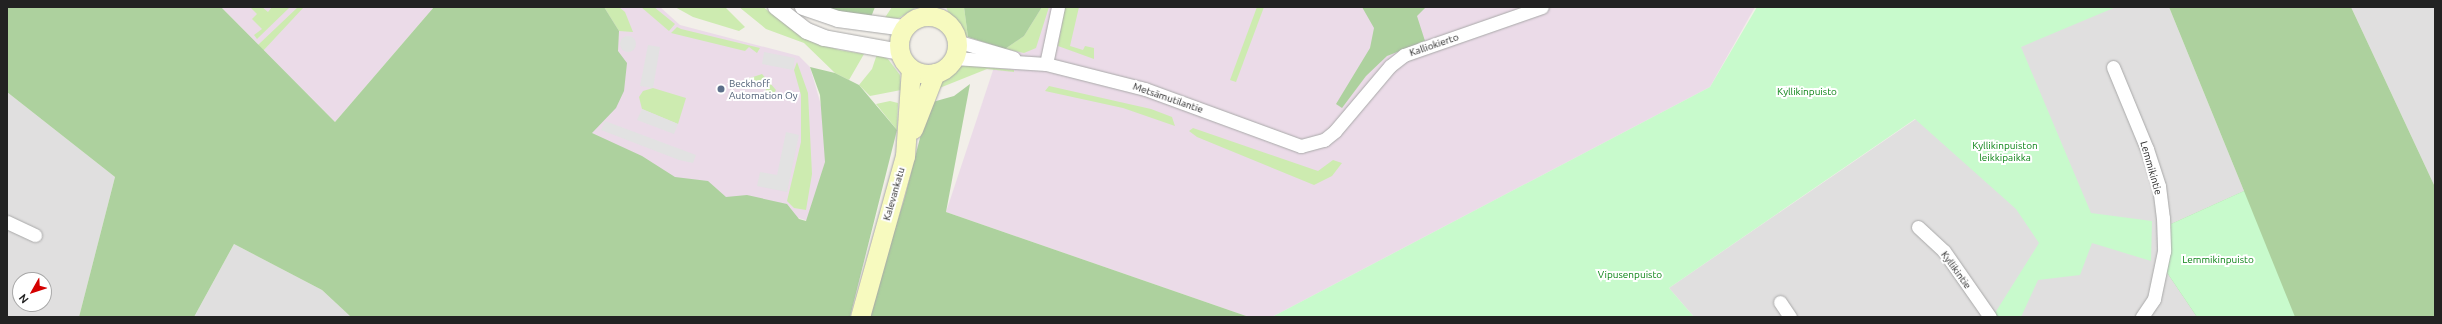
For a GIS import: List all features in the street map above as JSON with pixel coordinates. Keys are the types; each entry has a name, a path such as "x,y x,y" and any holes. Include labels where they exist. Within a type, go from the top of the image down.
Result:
{"main road":[{"path":"905,156 922,99 935,74 946,68 955,49 942,14 926,12 904,28 900,52 911,69 935,74"},
{"name":"Kalevankatu","path":"860,317 905,156 911,69"}],"street":[{"path":"776,7 796,23 824,38 900,52"},
{"path":"803,7 838,19 904,28"},
{"path":"1046,64 1058,7"},
{"name":"Kalliokierto","path":"1311,145 1335,131 1390,66 1404,55 1542,7"},
{"name":"Metsämutilantie","path":"955,49 1046,64 1145,89 1289,144 1311,145"},
{"name":"Lemmikintie","path":"2113,67 2148,149 2162,211 2162,260 2154,299 2142,317"},
{"path":"7,222 35,235"},
{"name":"Kyllikintie","path":"1918,227 1944,251 1990,317"},
{"path":"1780,302 1790,317"}],"shaded area":[{"path":"221,7 434,7 335,122"},
{"path":"532,7 660,7 680,25 799,56 810,67 834,150 826,226 580,155"},
{"path":"1014,7 1755,7 1710,87 1272,317 1249,317 946,212"},
{"path":"2110,7 2169,7 2244,191 2171,224 2197,317 1694,317 1669,288 2043,32"},
{"path":"2351,7 2435,7 2435,187"},
{"path":"628,36 635,41 636,44 631,51 628,52 621,47 620,44 625,37"},
{"path":"648,45 660,47 653,88 640,86"},
{"path":"764,52 795,58 793,70 762,64"},
{"path":"7,92 115,177 79,317 7,317"},
{"path":"642,109 678,124 674,134 637,120"},
{"path":"605,121 696,155 693,163 679,160 601,130"},
{"path":"786,132 799,135 787,192 757,186 760,172 777,175"},
{"path":"234,244 322,290 351,317 194,317"}],"green space":[{"path":"7,7 221,7 335,122 434,7 604,7 619,31 618,51 627,63 624,91 616,108 592,133 642,156 675,177 708,181 726,197 747,195 787,204 799,219 806,221 825,162 820,95 810,67 835,73 859,85 897,130 850,317 351,317 322,290 234,244 194,317 79,317 115,177 7,92"},
{"path":"250,7 262,7 268,12 272,7 290,7 257,39 254,35 262,29 252,19 257,14"},
{"path":"298,7 304,7 246,69 239,63"},
{"path":"604,7 619,7 625,12 633,32 619,31"},
{"path":"641,7 654,7 675,24 669,31"},
{"path":"675,7 725,7 745,27 739,31 693,17"},
{"path":"739,7 763,7 807,39 839,50 864,54 849,80 835,73 804,43 766,29"},
{"path":"816,7 875,7 871,17"},
{"path":"892,7 917,7 899,18 884,19"},
{"path":"946,7 964,7 968,37 955,27"},
{"path":"964,7 1042,7 1024,36 1005,49 968,37"},
{"path":"1042,7 1049,7 1036,48 1024,53 1005,49 1024,36"},
{"path":"1065,7 1079,7 1070,46 1083,50 1085,46 1094,48 1094,59 1058,46"},
{"path":"1257,7 1264,7 1236,82 1230,80"},
{"path":"1362,7 1426,7 1417,16 1425,41 1387,56 1366,76 1342,108 1336,104 1370,48 1374,28"},
{"name":"Kyllikinpuisto","path":"1757,7 2116,7 2021,47 2091,213 2152,221 2151,261 2092,243 2080,275 2038,280 2021,317 1998,317 1995,313 2039,243 2016,209 1915,119 1669,288 1694,317 1272,317 1710,87"},
{"path":"2169,7 2351,7 2435,187 2435,317 2197,317 2166,271 2171,224 2244,191"},
{"path":"677,27 760,48 757,53 749,47 745,51 671,33"},
{"path":"877,54 888,59 900,75 901,90 870,96 859,85 872,69"},
{"path":"797,62 808,93 812,174 806,210 794,208 787,201 801,142 801,95 794,70"},
{"path":"964,65 1014,70 1014,72 987,69 932,91 936,80"},
{"path":"762,74 776,90 772,97 763,99 767,86 744,80"},
{"path":"970,84 946,212 1249,317 867,317 904,200 929,103 954,96"},
{"path":"1049,86 1151,109 1172,117 1175,126 1123,108 1045,91"},
{"path":"653,88 686,98 678,124 642,109 639,97 643,91"},
{"path":"890,101 898,103 897,130 876,104"},
{"path":"1193,128 1318,171 1333,160 1342,163 1332,176 1314,185 1197,137 1189,131"},
{"name":"Lemmikinpuisto","path":"2244,191 2295,317 2197,317 2166,271 2171,224"}],"place":[{"name":"Beckhoff Automation Oy","path":"721,89"}],"park label":[{"name":"Kyllikinpuiston leikkipaikka","path":"2005,150"},
{"name":"Vipusenpuisto","path":"1630,275"}]}
